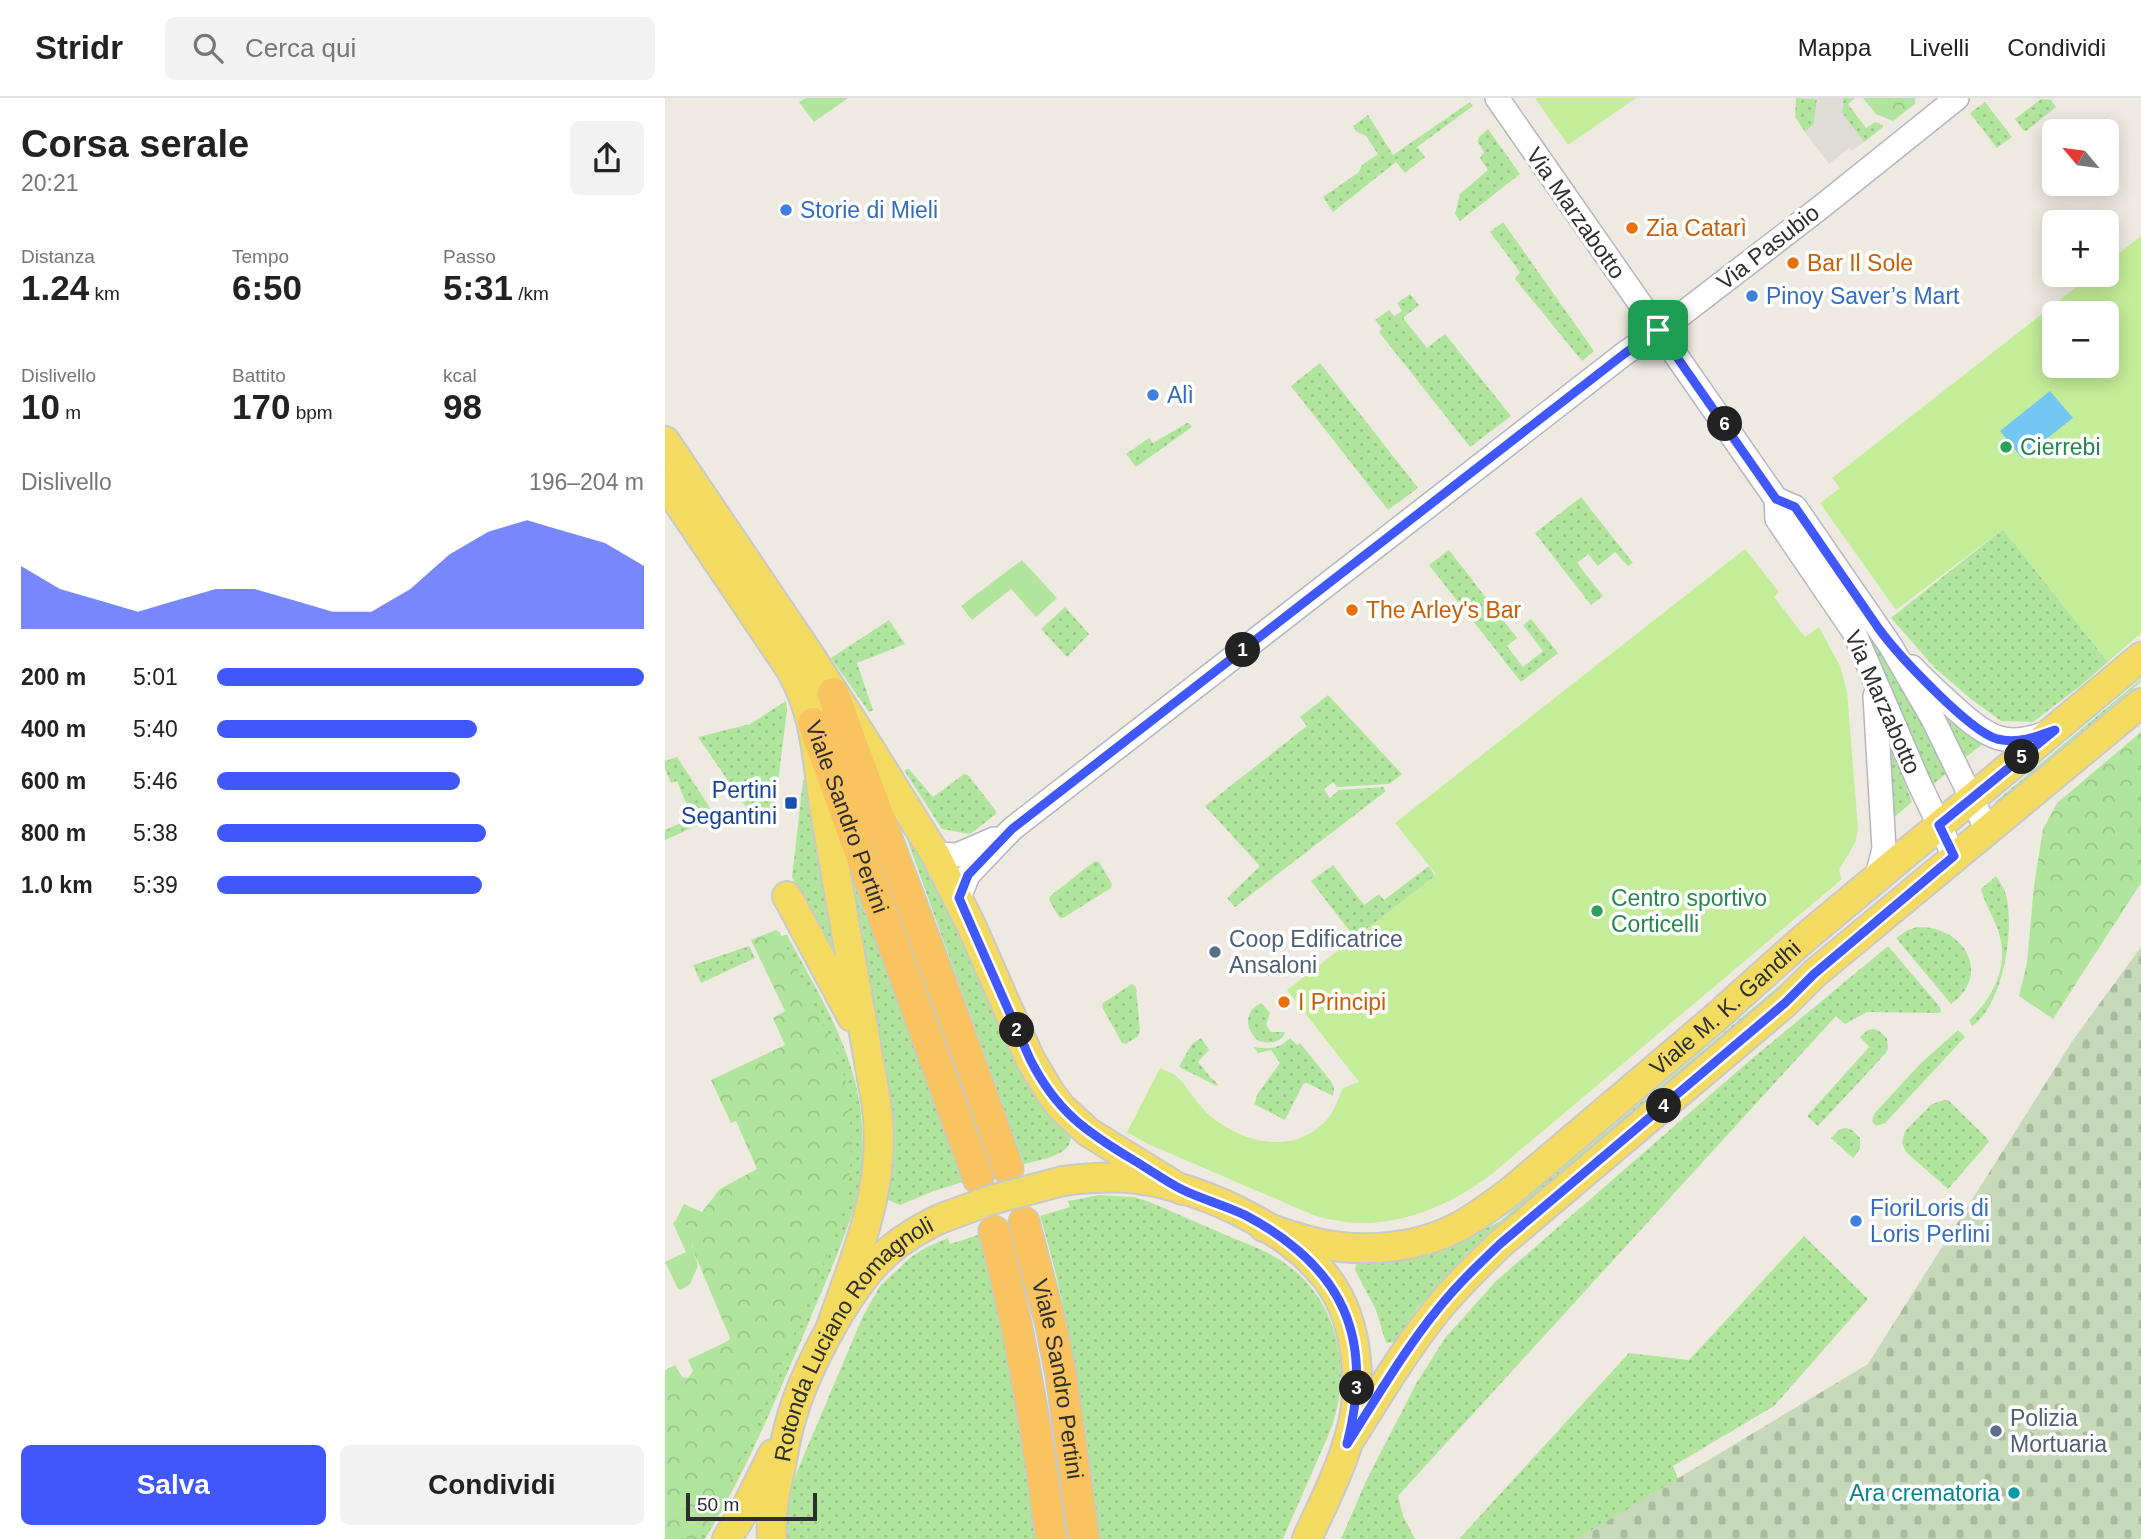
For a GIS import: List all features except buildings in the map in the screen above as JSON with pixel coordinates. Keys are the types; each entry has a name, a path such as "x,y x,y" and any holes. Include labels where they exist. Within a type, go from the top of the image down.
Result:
{"highway":[{"name":"Viale Sandro Pertini","path":"833,693 1008,1169"},
{"name":"Viale Sandro Pertini","path":"813,723 978,1178"},
{"name":"Viale Sandro Pertini","path":"1024,1222 1061,1375 1084,1539"},
{"name":"Viale Sandro Pertini","path":"994,1231 1018,1326 1040,1450 1051,1539"}],"main road":[{"name":"Viale Sandro Pertini","path":"665,441 807,651 935,854 959,898 1030,1059 1049,1091 1061,1107 1088,1132 1182,1190"},
{"name":"Viale Sandro Pertini","path":"665,483 791,670 801,688 813,723"},
{"name":"Viale M. K. Gandhi","path":"1979,814 2055,730 2141,657"},
{"name":"Viale M. K. Gandhi","path":"1347,1444 1418,1335 1451,1293 1500,1244 1776,1011 1946,840 1979,814 2141,703"},
{"path":"813,723 826,819 879,1116 878,1175 869,1217 830,1330"},
{"name":"Viale M. K. Gandhi","path":"1264,1227 1321,1244 1368,1248 1423,1240 1458,1228 1520,1184 1872,880 1946,840"},
{"path":"787,896 865,1042"},
{"name":"Rotonda Luciano Romagnoli","path":"772,1539 774,1499 790,1421 830,1330 852,1293 876,1263 902,1240 942,1218 991,1200 1063,1181 1119,1178 1139,1179 1182,1190 1218,1203 1264,1227 1313,1263 1330,1284 1344,1309 1355,1349 1357,1382 1354,1416 1347,1444 1307,1539"},
{"path":"727,1539 747,1506 790,1421"}],"street":[{"name":"Via Marzabotto","path":"1497,98 1776,499 1777,519 1847,621 1862,648 1899,739 1946,840"},
{"name":"Via Pasubio","path":"959,898 968,875 1012,829 1624,354 1821,207 1957,98"},
{"name":"Via Marzabotto","path":"1776,499 1795,507 1891,645 1933,719 1979,814"},
{"path":"1891,645 1971,723 1991,736 2021,741 2055,730"},
{"path":"1872,880 1881,861 1884,834 1873,676"},
{"name":"Via Pasubio","path":"935,854 963,854 1012,829"}],"green space":[{"path":"806,98 848,98 814,122 799,102"},
{"path":"1535,98 1636,98 1568,145"},
{"path":"1796,98 1817,99 1814,124 1805,132 1795,117"},
{"path":"1843,98 1855,98 1848,104 1866,128 1875,122 1883,127 1864,142 1842,113"},
{"path":"1863,98 1915,98 1915,104 1893,121 1876,114"},
{"path":"2041,99 2051,100 2056,107 2026,131 2023,130 2015,119"},
{"path":"1470,102 1473,106 1417,147 1425,157 1405,173 1396,162 1333,212 1323,197 1359,172 1362,165 1378,154 1366,136 1357,132 1353,126 1368,115 1393,155"},
{"path":"1985,102 2012,137 1997,148 1970,113"},
{"path":"1488,129 1520,174 1460,221 1455,214 1460,194 1488,170 1480,158 1484,152 1478,142 1479,137"},
{"path":"1503,222 1594,351 1582,361 1515,279 1520,272 1490,232"},
{"name":"Cierrebi","path":"2141,236 2141,633 2108,662 2003,529 1896,610 1820,503 1840,488 1832,478 2042,314 2042,378 2119,378 2119,301 2059,301 2077,287 2119,287 2119,253"},
{"path":"1410,294 1419,305 1403,318 1427,348 1445,334 1511,416 1470,447 1379,332 1382,329 1375,320 1389,310 1394,316 1402,311 1397,303"},
{"path":"1320,363 1418,488 1388,510 1291,386"},
{"path":"1187,423 1192,427 1136,467 1126,454 1149,438 1153,443"},
{"path":"1581,497 1633,563 1628,566 1615,552 1598,566 1588,554 1577,563 1603,596 1591,605 1535,533"},
{"path":"1788,518 1880,650 1940,753 1947,773 1932,785 1873,650"},
{"path":"2003,529 2108,662 2033,722 2001,721 1935,668 1891,618"},
{"name":"Centro sportivo Corticelli","path":"1745,549 1779,592 1774,597 1805,637 1819,627 1840,666 1847,691 1858,828 1856,841 1839,870 1842,879 1492,1174 1451,1200 1429,1210 1383,1222 1359,1223 1311,1214 1148,1144 1127,1132 1160,1068 1175,1075 1207,1113 1236,1132 1252,1138 1284,1142 1300,1138 1315,1130 1329,1117 1343,1088 1359,1082 1287,990 1435,876 1395,823"},
{"path":"1449,550 1517,638 1507,646 1523,667 1543,651 1523,625 1531,619 1558,653 1521,682 1429,565"},
{"path":"1022,560 1057,598 1036,617 1011,589 972,620 961,606"},
{"path":"1065,607 1089,634 1067,657 1041,629"},
{"path":"889,620 905,644 857,663 873,710 869,712 831,658"},
{"path":"2141,679 2141,682 1995,804 1995,802"},
{"path":"1328,695 1402,774 1389,784 1337,787 1333,782 1324,789 1330,798 1339,790 1383,787 1386,791 1235,907 1227,898 1259,865 1205,806 1307,726 1300,717"},
{"path":"786,701 774,815 771,823 764,825 755,820 698,737 750,724"},
{"path":"1939,710 1943,710 1970,736 1983,744 1966,757"},
{"path":"2141,732 2141,883 2053,1019 2019,996 2027,963 2034,886 2043,829 2057,803"},
{"path":"1888,740 1912,802 1891,820"},
{"path":"677,757 716,817 665,840 665,830 692,818 677,781 671,783 665,769 665,761"},
{"path":"909,769 933,797 964,774 968,775 996,814 970,834 942,829 904,770"},
{"path":"805,778 807,780 839,963 792,877"},
{"path":"904,831 907,832 1071,1134 1067,1147 1055,1155 1024,1164"},
{"path":"1095,861 1099,862 1112,884 1111,888 1063,918 1059,917 1049,900 1050,896"},
{"path":"1333,865 1364,905 1379,894 1384,900 1429,866 1435,876 1355,938 1311,881"},
{"path":"848,867 963,1182 900,1205 887,1197 890,1167"},
{"path":"1996,876 2006,895 2008,910 2009,927 2004,966 1992,1002 1972,1026 1969,1020 1986,1001 2001,968 1998,930 1981,889"},
{"path":"1917,927 1948,934 1967,954 1971,966 1970,979 1963,992 1951,1004 1896,938"},
{"path":"776,930 780,933 841,1062 852,1142 849,1183 839,1226 750,1441 710,1520 697,1539 665,1539 665,1370 675,1365 682,1377 688,1378 693,1371 688,1360 730,1338 693,1250 695,1229 676,1220 684,1204 702,1212 720,1189 757,1169 736,1121 731,1123 711,1080 785,1045 773,1018 785,1011 751,940"},
{"path":"787,935 830,1015 854,1078 863,1137 859,1188 833,1265 734,1488 705,1539 673,1539 820,1205 777,939"},
{"path":"749,946 755,958 701,983 693,965"},
{"path":"1887,947 1939,1006 1940,1013 1867,1012 1845,1024 1836,1016 1398,1496 1403,1516 1415,1539 1341,1539 1367,1479 1417,1382 1445,1338 1496,1281 1748,1062"},
{"path":"2141,947 2141,1539 1577,1539 1868,1364 2073,1040"},
{"path":"1132,984 1136,987 1140,1031 1138,1036 1126,1044 1122,1043 1102,1007 1103,1003"},
{"path":"1779,986 1780,988 1467,1253 1417,1309 1394,1342 1386,1343 1376,1310 1355,1270 1356,1264 1433,1252 1500,1221"},
{"path":"1261,1003 1270,1013 1266,1025 1271,1032 1285,1032 1278,1040 1259,1041 1251,1032 1249,1016 1255,1006"},
{"path":"1874,1029 1887,1038 1888,1049 1818,1126 1808,1115 1869,1047 1860,1037 1868,1030"},
{"path":"1958,1030 1965,1037 1885,1123 1876,1126 1872,1121 1874,1114 1920,1064"},
{"path":"1201,1038 1209,1050 1198,1062 1217,1086 1179,1067 1191,1045"},
{"path":"1290,1038 1297,1045 1300,1043 1331,1082 1334,1092 1333,1096 1307,1083 1303,1084 1285,1120 1254,1104 1258,1093 1280,1063 1271,1050 1258,1053 1254,1047 1272,1048"},
{"path":"1948,1100 1989,1142 1948,1189 1906,1152 1902,1143 1905,1131 1932,1104"},
{"path":"1846,1128 1860,1138 1860,1149 1853,1158 1831,1138 1840,1129"},
{"path":"1099,1195 1134,1197 1150,1202 1265,1252 1303,1278 1327,1313 1335,1332 1341,1374 1335,1416 1283,1539 1100,1539 1069,1336 1040,1216 1070,1207 1068,1201"},
{"path":"676,1220 695,1229 692,1245 698,1266 690,1284 681,1290 678,1289 665,1262 686,1252 673,1223"},
{"path":"978,1235 1005,1348 1036,1539 786,1539 787,1506 793,1481 863,1316 880,1286 911,1257 925,1248 948,1238 950,1244"},
{"path":"1804,1236 1868,1299 1774,1406 1673,1466 1678,1479 1577,1539 1459,1539 1629,1353 1689,1360"}],"shaded area":[{"path":"1808,98 1843,98 1842,113 1864,142 1852,151 1849,148 1829,164 1805,132 1814,124 1817,100"}],"water":[{"path":"2050,391 2073,418 2022,458 2000,431"}],"place":[{"name":"Storie di Mieli","path":"786,210"},
{"name":"Zia Catarì","path":"1632,228"},
{"name":"Bar Il Sole","path":"1793,263"},
{"name":"Pinoy Saver’s Mart","path":"1752,296"},
{"name":"Alì","path":"1153,395"},
{"name":"Cierrebi","path":"2006,447"},
{"name":"The Arley's Bar","path":"1352,610"},
{"name":"Pertini Segantini","path":"791,803"},
{"name":"Centro sportivo Corticelli","path":"1597,911"},
{"name":"Coop Edificatrice Ansaloni","path":"1215,952"},
{"name":"I Principi","path":"1284,1002"},
{"name":"FioriLoris di Loris Perlini","path":"1856,1221"},
{"name":"Polizia Mortuaria","path":"1996,1431"},
{"name":"Ara crematoria","path":"2014,1493"}],"route":[{"path":"1658,330 1776,499 1795,507 1879,629 1914,670 1971,723 1991,736 2021,741 2055,730 1939,825 1954,856 1478,1265 1418,1335 1347,1444 1354,1416 1357,1382 1355,1349 1349,1322 1338,1295 1313,1263 1278,1236 1244,1215 1182,1190 1088,1132 1061,1107 1030,1059 959,898 968,875 1012,829 1658,330"}]}
